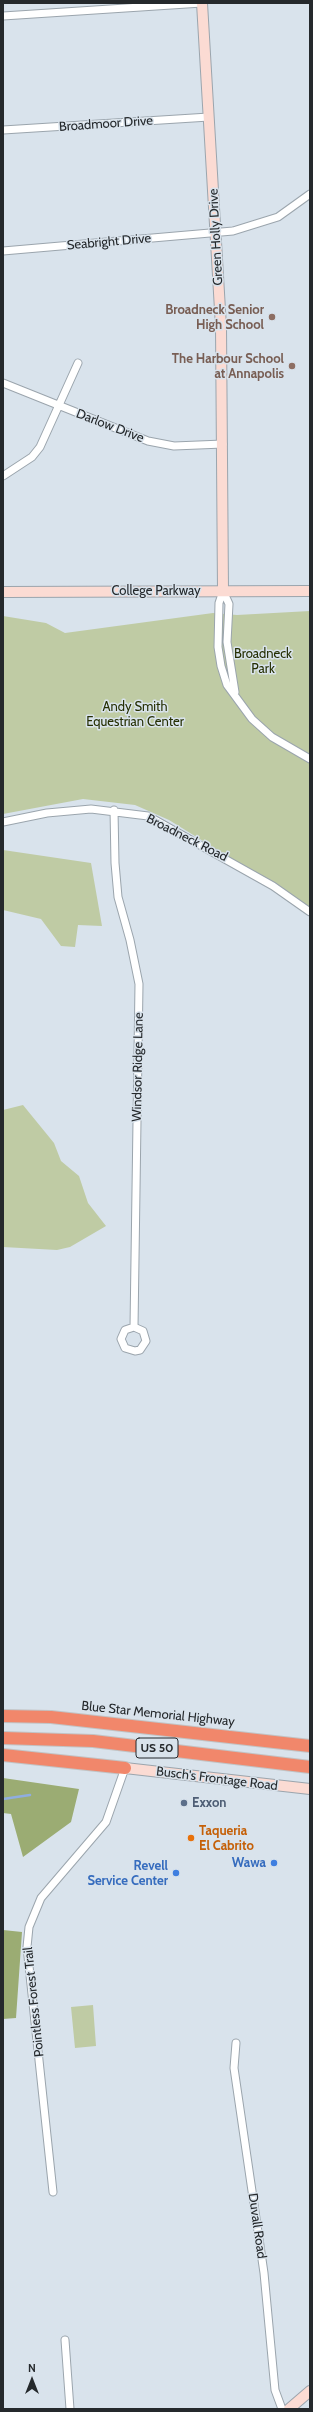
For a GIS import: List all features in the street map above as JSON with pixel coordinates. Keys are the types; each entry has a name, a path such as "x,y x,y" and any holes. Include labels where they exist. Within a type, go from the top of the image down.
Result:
{"highway":[{"name":"Blue Star Memorial Highway","path":"3,1716 51,1717 310,1746"},
{"name":"US 50","path":"3,1738 93,1741 310,1767"},
{"path":"3,1755 125,1768"}],"street":[{"path":"3,16 202,3"},
{"name":"Green Holly Drive","path":"202,3 221,327 224,591"},
{"name":"Broadmoor Drive","path":"3,130 209,117"},
{"name":"Seabright Drive","path":"3,252 233,231 278,217 310,194"},
{"path":"3,476 20,466 40,447 78,363"},
{"name":"Darlow Drive","path":"3,383 148,441 174,446 223,444"},
{"path":"224,591 229,604 227,642 236,695 252,719 272,737 310,759"},
{"name":"College Parkway","path":"3,592 310,591"},
{"name":"Broadneck Road","path":"3,822 47,813 91,809 114,810 148,816 255,875 310,912"},
{"name":"Windsor Ridge Lane","path":"114,810 115,863 118,897 130,940 139,984 134,1327"},
{"name":"Busch's Frontage Road","path":"125,1768 310,1789"},
{"name":"Pointless Forest Trail","path":"53,2192 27,1947 29,1927 41,1898 106,1822 125,1768"},
{"name":"Duvall Road","path":"236,2043 234,2068 264,2273 275,2390 282,2409"},
{"path":"65,2340 70,2409"},
{"path":"289,2409 310,2391"}],"green space":[{"name":"Andy Smith Equestrian Center","path":"310,611 310,907 169,820 135,805 83,799 3,814 3,616 46,623 65,633 213,613 237,615"},
{"path":"3,850 91,863 102,926 78,925 75,947 61,946 41,919 3,910"},
{"path":"23,1105 54,1143 61,1161 79,1176 88,1203 106,1226 70,1247 57,1250 3,1247 3,1110"},
{"path":"3,1778 79,1789 71,1822 23,1857 11,1814 3,1813"},
{"path":"3,1930 22,1932 16,2018 3,2019"},
{"path":"93,2005 96,2046 75,2048 71,2007"}],"waterway":[{"path":"3,1799 30,1795"}],"place":[{"name":"Broadneck Senior High School","path":"272,317"},
{"name":"The Harbour School at Annapolis","path":"292,366"},
{"name":"Exxon","path":"184,1803"},
{"name":"Taqueria El Cabrito","path":"191,1838"},
{"name":"Wawa","path":"274,1863"},
{"name":"Revell Service Center","path":"176,1873"}],"park label":[{"name":"Broadneck Park","path":"263,662"}]}
